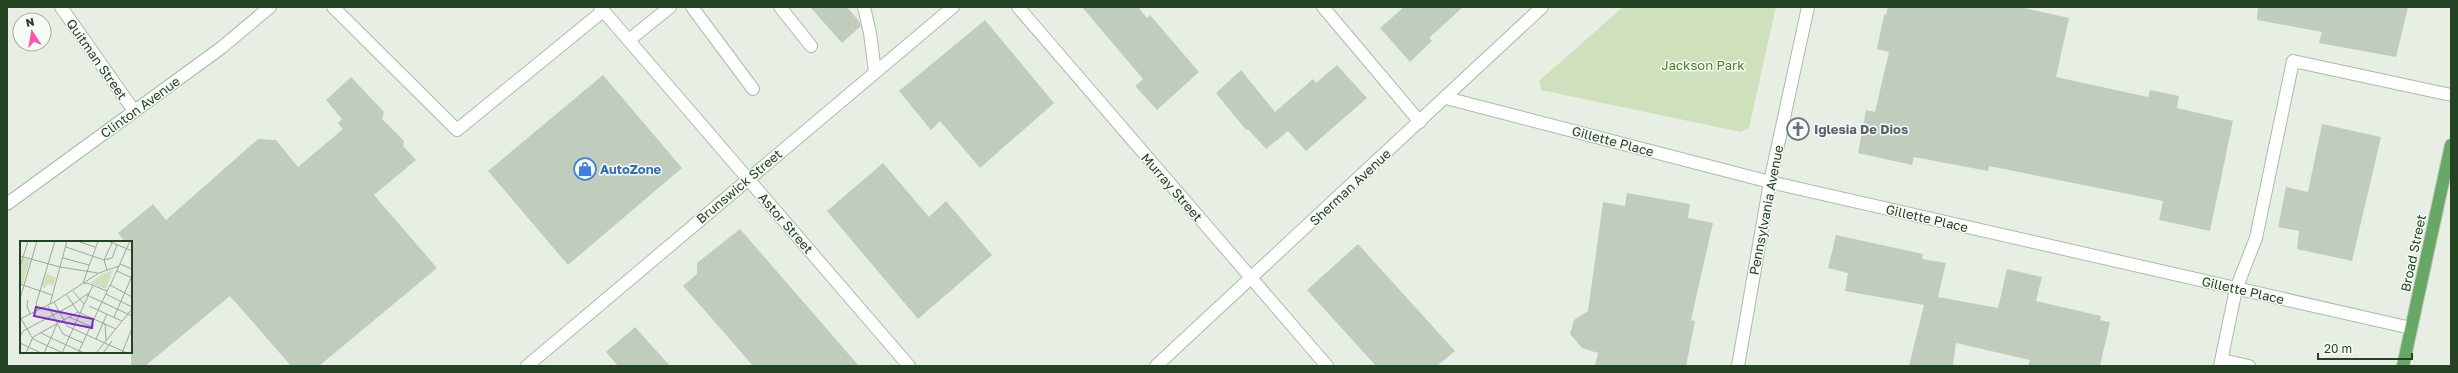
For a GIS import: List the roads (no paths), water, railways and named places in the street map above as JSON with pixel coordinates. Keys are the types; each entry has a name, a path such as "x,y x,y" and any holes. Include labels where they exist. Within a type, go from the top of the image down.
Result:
{"main road":[{"name":"Broad Street","path":"2403,366 2451,145"}],"street":[{"name":"Quitman Street","path":"61,7 134,111"},
{"name":"Clinton Avenue","path":"7,204 221,48 270,7"},
{"path":"332,7 456,130 602,9"},
{"path":"628,40 670,7"},
{"path":"780,7 811,46"},
{"path":"864,7 870,33 875,72"},
{"name":"Brunswick Street","path":"527,366 953,7"},
{"name":"Murray Street","path":"1018,7 1327,366"},
{"path":"1323,7 1420,122"},
{"name":"Sherman Avenue","path":"1156,366 1252,279 1542,7"},
{"name":"Pennsylvania Avenue","path":"1738,366 1770,182 1808,7"},
{"name":"Astor Street","path":"602,9 909,366"},
{"path":"699,10 754,89"},
{"path":"2249,366 2221,363 2236,289 2256,238 2293,62 2451,95"},
{"name":"Gillette Place","path":"1446,98 1770,182 2411,328"}],"place":[{"name":"Iglesia De Dios","path":"1798,129"},
{"name":"AutoZone","path":"585,169"}],"park label":[{"name":"Jackson Park","path":"1703,65"}]}
